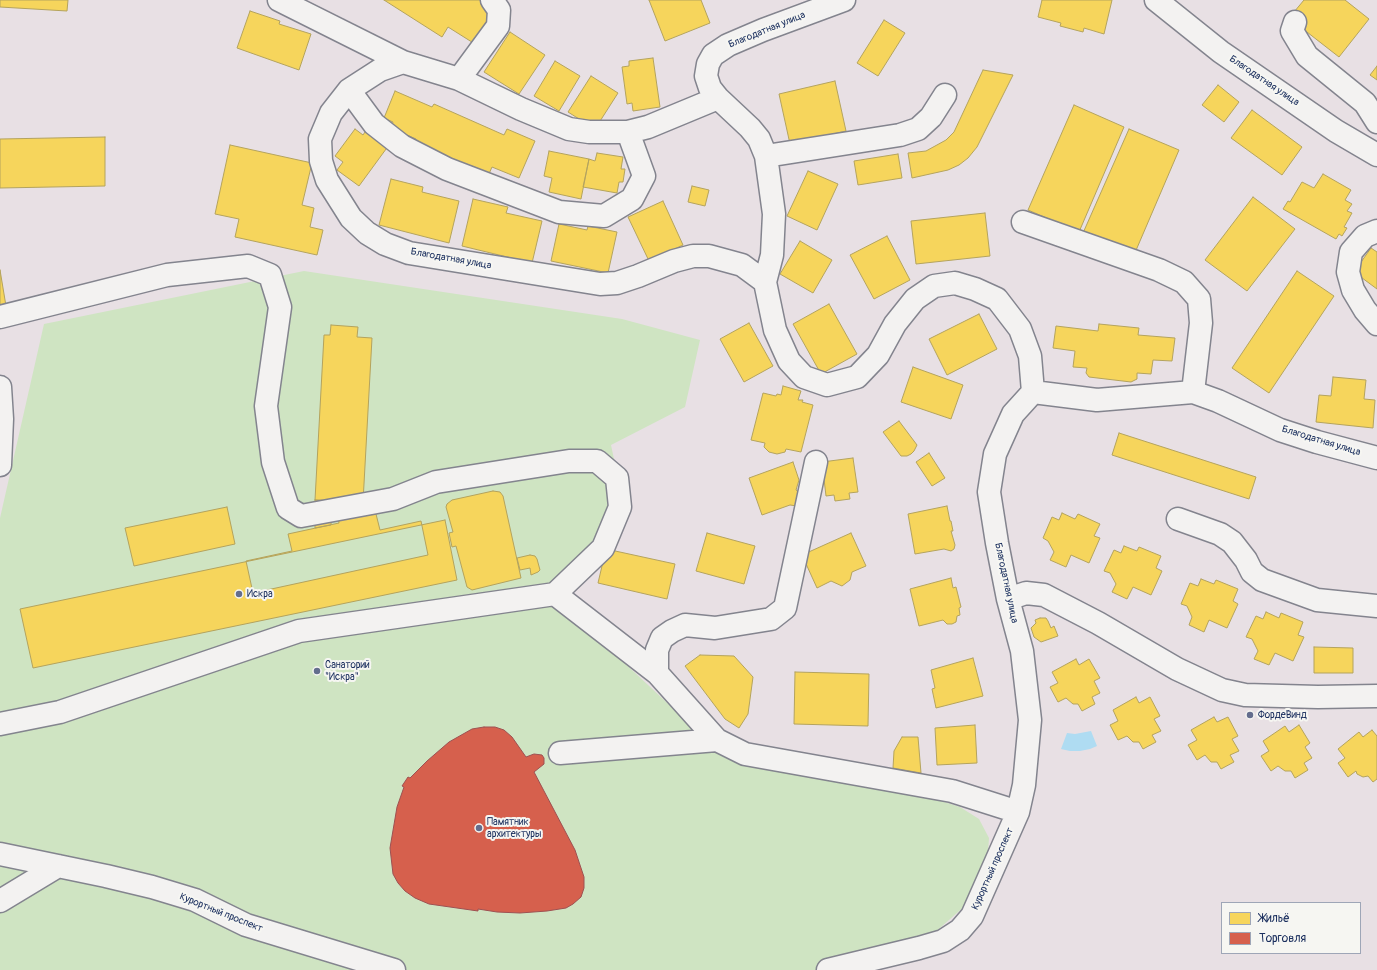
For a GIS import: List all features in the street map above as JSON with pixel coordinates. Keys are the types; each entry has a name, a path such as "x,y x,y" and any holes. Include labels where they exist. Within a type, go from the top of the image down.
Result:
{"street":[{"path":"279,0 403,62 459,79 521,109 568,129 590,132 628,132 648,127 718,98"},
{"path":"459,79 498,26 499,10 492,0"},
{"name":"Благодатная улица","path":"844,0 763,30 728,45 713,55 708,64 706,76 710,88 718,98 750,128 759,139 766,156 774,214 772,255 765,282 775,330 789,361 804,377 827,385 857,377 878,355 895,324 915,299 934,286 955,283 975,289 997,299 1020,329 1030,356 1032,392 1013,414 995,454 989,492 1008,599 1022,651 1030,720 1024,785"},
{"name":"Благодатная улица","path":"1156,0 1221,52 1336,131 1377,155"},
{"path":"1295,22 1292,31 1307,56 1365,104 1377,122"},
{"name":"Благодатная улица","path":"403,62 380,70 349,90 331,113 320,139 321,161 327,180 351,218 367,233 385,244 409,253 600,284 617,283 674,261 693,256 709,256 742,265 765,282"},
{"path":"349,90 374,124 402,146 447,169 559,212 604,216 632,199 644,176 628,132"},
{"path":"766,156 900,135 918,129 931,117 945,95"},
{"path":"1023,222 1159,270 1184,282 1199,299 1201,323 1193,392"},
{"path":"1377,231 1365,236 1351,252 1348,272 1353,290 1364,310 1377,324"},
{"path":"0,317 10,316 167,275 248,266 270,275 280,307 266,406 273,462 288,508 301,516 393,499 436,482 569,460 597,460 617,478 620,507 603,548 555,594 299,631 60,712 0,724"},
{"path":"0,387 2,400 0,465"},
{"name":"Благодатная улица","path":"1032,392 1097,400 1193,392 1218,401 1280,430 1317,442 1377,458"},
{"path":"650,667 662,638 685,625 715,628 772,619 785,608 816,462"},
{"path":"1178,519 1220,534 1232,542 1246,560 1252,572 1262,580 1317,600 1377,606"},
{"path":"1008,599 1026,593 1044,595 1098,623 1177,669 1222,690 1245,695 1318,698 1377,696"},
{"path":"555,594 650,667 717,740 744,754 952,791 1018,812"},
{"path":"560,753 717,740"},
{"name":"Курортный проспект","path":"828,970 943,941 960,930 972,916 1018,812 1024,785"},
{"name":"Курортный проспект","path":"0,854 152,887 195,900 246,924 394,970"},
{"path":"0,901 58,866"}],"green space":[{"name":"Санаторий \"Искра\"","path":"304,271 622,319 700,340 685,407 611,445 624,506 554,597 710,743 932,798 960,807 979,819 989,838 987,867 965,906 933,934 818,970 0,970 0,518 44,324"}],"water":[{"path":"1091,731 1097,746 1080,751 1061,749 1067,733 1075,734"}],"building: Жильё":[{"path":"0,0 68,0 67,11 0,7"},
{"path":"384,0 480,0 496,10 475,44 448,27 442,37"},
{"path":"649,0 701,0 710,23 665,41"},
{"path":"1042,0 1112,0 1104,34 1084,28 1083,32 1060,26 1061,23 1038,17"},
{"path":"1304,0 1345,0 1369,19 1339,57 1289,18"},
{"path":"250,11 280,21 279,24 311,34 299,70 237,48"},
{"path":"884,20 905,33 878,76 857,63"},
{"path":"510,32 545,55 519,94 484,72"},
{"path":"653,58 660,107 633,111 632,103 627,104 622,67 629,66 629,61"},
{"path":"555,61 580,76 559,111 534,96"},
{"path":"1377,66 1377,80 1370,75"},
{"path":"983,70 1013,75 977,147 968,158 959,165 948,170 912,178 908,153 926,151 946,140 954,132"},
{"path":"591,76 618,93 595,129 568,112"},
{"path":"835,81 846,131 790,144 779,94"},
{"path":"1218,85 1239,102 1224,122 1202,105"},
{"path":"395,91 432,107 434,104 504,135 507,129 535,141 519,178 492,167 488,176 413,144 416,139 391,128 393,122 384,118"},
{"path":"1074,105 1124,127 1079,232 1028,210"},
{"path":"1252,110 1302,147 1282,175 1231,138"},
{"path":"355,129 363,135 367,129 389,145 359,186 337,170 343,162 335,156"},
{"path":"1129,129 1179,150 1134,255 1083,233"},
{"path":"105,137 105,186 0,188 0,139"},
{"path":"230,145 312,163 302,205 314,208 310,227 323,230 317,255 235,237 239,219 215,214"},
{"path":"549,151 589,159 581,199 549,192 552,178 544,176"},
{"path":"597,153 623,157 621,169 625,169 623,182 619,182 617,193 583,187 589,159 595,161"},
{"path":"898,154 902,178 858,185 854,161"},
{"path":"808,171 838,184 817,230 787,216"},
{"path":"1323,174 1351,190 1345,200 1352,204 1347,211 1352,213 1344,227 1347,228 1342,236 1339,234 1336,239 1283,209 1288,201 1290,202 1302,182 1314,188"},
{"path":"391,179 423,187 422,192 459,201 449,243 379,225"},
{"path":"692,186 709,190 705,206 688,202"},
{"path":"1253,197 1295,229 1247,291 1205,260"},
{"path":"473,199 508,207 506,213 542,221 532,263 462,246"},
{"path":"663,201 683,245 649,261 628,217"},
{"path":"985,213 990,256 916,264 911,221"},
{"path":"559,224 587,230 588,226 617,232 608,273 551,261"},
{"path":"887,236 910,280 874,299 850,255"},
{"path":"800,241 832,260 813,293 780,274"},
{"path":"1371,248 1377,252 1377,289 1354,272"},
{"path":"0,270 6,306 0,307"},
{"path":"1297,271 1334,296 1269,393 1232,368"},
{"path":"829,304 857,354 821,374 793,324"},
{"path":"979,314 997,349 947,375 929,339"},
{"path":"749,323 773,366 744,382 720,339"},
{"path":"1099,324 1139,328 1138,335 1175,338 1172,361 1153,360 1151,374 1137,373 1137,379 1131,382 1089,377 1086,373 1087,368 1073,367 1075,351 1053,348 1056,326 1098,331"},
{"path":"331,325 358,327 357,337 372,338 363,502 315,500 324,335 330,335"},
{"path":"913,367 963,385 951,419 901,402"},
{"path":"1333,377 1366,380 1364,399 1375,400 1373,428 1316,422 1319,395 1331,396"},
{"path":"783,386 801,391 798,400 803,400 802,402 813,405 801,452 786,449 785,452 777,454 769,452 764,447 765,443 751,440 763,393 776,396 777,394 781,395"},
{"path":"899,421 917,445 914,451 907,456 901,456 883,432"},
{"path":"1119,433 1256,477 1249,499 1112,455"},
{"path":"929,453 945,478 932,486 916,462"},
{"path":"853,458 858,492 849,493 850,499 835,501 834,495 826,496 822,462"},
{"path":"793,462 799,480 796,490 800,493 797,506 790,505 762,515 749,478"},
{"path":"493,491 500,492 503,496 521,578 472,590 467,587 456,546 452,547 449,533 453,532 446,507 452,500"},
{"path":"315,500 332,501 331,525 315,528"},
{"path":"947,506 953,531 951,531 955,545 954,549 951,551 944,549 915,554 908,514"},
{"path":"227,507 235,544 134,566 125,528"},
{"path":"375,510 380,530 421,521 428,555 253,593 246,561 292,551 288,534 339,523 338,518"},
{"path":"1062,513 1075,519 1078,514 1100,524 1094,536 1100,538 1089,563 1071,555 1066,567 1050,560 1054,552 1048,541 1043,538 1052,517 1059,520"},
{"name":"Искра","path":"445,520 457,580 33,668 20,609"},
{"path":"707,533 755,546 744,584 696,571"},
{"path":"851,533 866,566 852,572 850,580 842,586 831,581 817,588 802,555"},
{"path":"1124,546 1137,551 1139,547 1161,556 1156,568 1162,571 1151,595 1133,587 1127,599 1112,592 1116,584 1110,573 1104,571 1114,550 1121,553"},
{"path":"606,549 675,564 667,599 598,583"},
{"path":"530,555 535,556 537,559 540,570 531,575 530,568 520,570 517,558"},
{"path":"951,578 953,588 956,587 961,607 959,608 960,615 957,616 956,622 947,624 943,620 919,626 910,589"},
{"path":"1201,579 1214,584 1216,580 1238,589 1233,601 1238,604 1227,628 1209,620 1204,632 1189,625 1192,617 1187,606 1181,604 1190,583 1198,586"},
{"path":"1266,612 1279,618 1281,613 1303,622 1298,635 1304,637 1293,661 1275,653 1269,665 1254,659 1258,651 1252,639 1246,637 1256,616 1263,619"},
{"path":"1046,618 1051,628 1054,626 1058,636 1041,642 1034,637 1031,628 1036,623 1035,620"},
{"path":"1314,647 1353,648 1353,673 1314,673"},
{"path":"700,655 734,656 753,677 748,714 739,728 725,719 685,666"},
{"path":"973,658 983,696 936,708 932,689 935,688 931,670"},
{"path":"1076,659 1079,665 1089,659 1100,678 1094,681 1100,693 1092,697 1095,704 1082,711 1078,704 1073,704 1066,698 1058,702 1050,687 1058,683 1052,672"},
{"path":"795,672 869,674 868,726 794,724"},
{"path":"1136,697 1139,703 1150,697 1160,716 1154,719 1161,731 1152,735 1156,742 1143,749 1139,742 1133,742 1127,736 1118,740 1110,725 1118,721 1113,710"},
{"path":"1214,717 1217,722 1228,717 1238,736 1232,739 1239,751 1230,755 1234,762 1221,769 1217,762 1211,762 1205,755 1197,760 1188,745 1197,740 1191,730"},
{"path":"975,725 977,763 937,765 935,728"},
{"path":"1299,725 1310,743 1305,747 1312,758 1304,763 1308,770 1295,778 1291,771 1285,771 1278,766 1271,771 1261,756 1269,751 1263,741 1285,726 1289,732"},
{"path":"1372,730 1377,736 1377,779 1373,782 1368,776 1363,777 1357,774 1356,771 1348,777 1338,763 1345,758 1338,749 1359,732 1363,737"},
{"path":"902,737 918,737 921,773 893,768 894,751"}],"building: Торговля":[{"name":"Памятник архитектуры","path":"495,727 504,730 512,737 526,757 534,754 542,755 544,758 544,764 534,772 575,850 584,877 584,888 581,897 566,908 520,913 478,909 478,911 429,904 415,898 405,891 393,874 390,848 397,807 404,787 402,786 408,777 410,778 449,742 472,729"}],"place":[{"name":"Искра","path":"239,594"},
{"name":"Санаторий \"Искра\"","path":"317,671"},
{"name":"ФордеВинд","path":"1250,715"},
{"name":"Памятник архитектуры","path":"479,828"}]}
